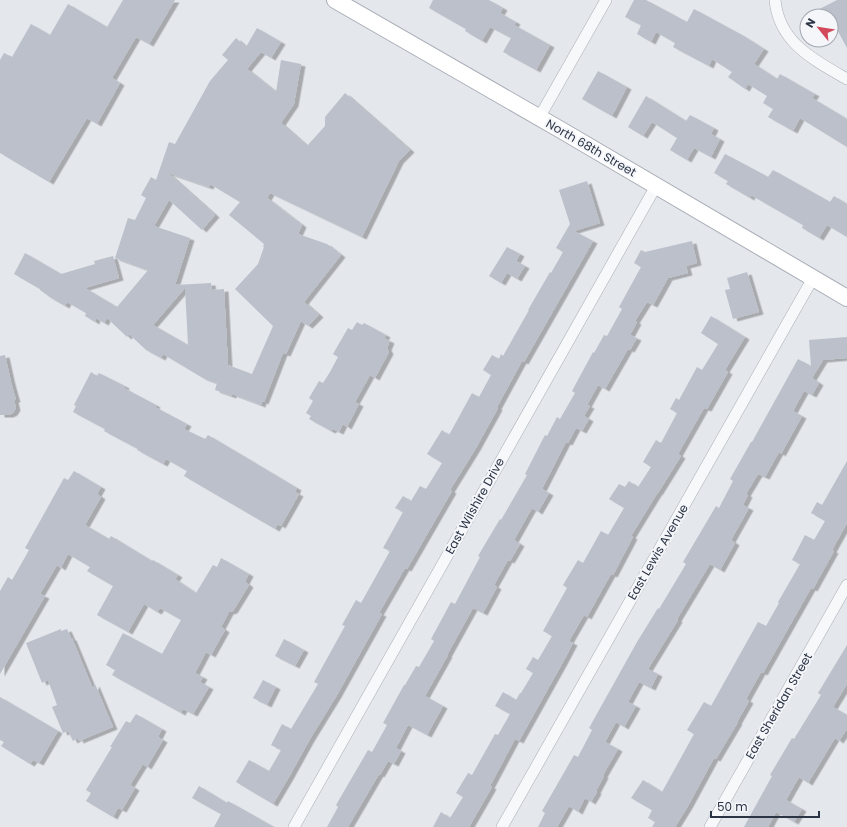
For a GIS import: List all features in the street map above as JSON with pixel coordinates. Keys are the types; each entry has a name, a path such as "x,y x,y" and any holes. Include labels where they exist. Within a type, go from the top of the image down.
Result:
{"street":[{"name":"North 68th Street","path":"335,0 847,298"},
{"path":"539,118 606,0"},
{"path":"775,0 776,10 782,25 795,44 806,54 847,79"},
{"name":"East Wilshire Drive","path":"294,827 656,186"},
{"name":"East Lewis Avenue","path":"502,827 813,278"},
{"name":"East Sheridan Street","path":"710,827 847,586"}],"building":[{"path":"123,0 175,0 149,44 136,37 112,78 120,83 97,124 87,118 49,182 0,153 0,60 4,53 12,57 31,24 50,35 68,4 107,27"},
{"path":"433,0 489,0 503,8 500,13 516,22 514,25 550,45 536,70 503,52 511,38 490,27 482,41 465,31 466,29 429,8"},
{"path":"634,0 646,0 687,22 694,9 742,35 764,49 754,64 777,79 780,74 815,94 812,98 847,119 847,147 800,118 793,131 768,117 773,109 763,103 767,96 748,84 745,89 728,77 732,72 712,59 709,66 673,47 675,43 656,32 651,42 637,34 641,25 625,17"},
{"path":"837,0 847,0 847,48 839,33 839,8 822,8"},
{"path":"257,28 281,42 271,58 261,52 247,69 276,92 281,60 301,64 294,104 281,123 307,146 325,126 325,117 345,93 410,150 399,161 362,237 270,193 267,198 302,225 298,234 327,244 341,255 304,302 319,315 308,326 301,321 286,354 283,353 264,402 262,401 261,405 232,394 232,396 215,390 217,383 203,378 163,354 161,358 146,350 129,334 127,337 107,318 104,323 96,318 95,322 85,316 86,313 67,302 65,306 14,274 25,253 61,274 95,264 94,261 113,256 119,278 85,288 117,307 149,269 148,270 115,258 128,218 135,220 146,198 141,195 151,177 156,180 169,142 175,144 210,81 228,60 222,55 236,38 246,47","holes":["168,173 209,187 210,184 240,202 229,215 264,244 258,264 235,289 273,326 252,374 228,365 224,289 212,290 211,283 175,285 190,238 154,226 169,200 202,230 215,215","185,288 188,345 153,325"]},
{"path":"598,71 627,87 612,116 582,99"},
{"path":"646,96 686,121 690,115 714,128 711,134 720,139 711,157 694,148 687,160 670,150 677,138 652,122 643,136 628,127"},
{"path":"725,154 768,177 773,170 830,202 834,196 847,204 847,237 827,225 819,238 802,228 803,225 751,195 750,198 726,184 728,181 714,173"},
{"path":"587,181 600,223 574,231 593,241 524,362 522,361 476,448 450,490 452,491 407,569 405,568 379,613 382,614 337,695 273,804 236,782 249,760 269,771 281,750 271,745 282,724 291,729 318,684 314,682 345,626 342,625 356,600 361,603 390,551 383,548 403,512 395,508 403,496 411,501 420,486 426,489 442,463 427,454 442,430 449,435 472,393 479,397 491,375 483,370 492,355 499,359 501,354 503,356 528,310 563,252 556,248 570,224 559,190"},
{"path":"692,241 697,263 686,266 688,273 668,278 653,305 647,302 635,321 637,322 630,335 637,338 630,350 628,349 605,389 598,385 587,405 590,406 584,416 589,419 582,431 576,428 568,443 566,442 542,489 549,493 538,512 532,508 514,540 520,544 510,561 508,560 494,585 497,587 483,613 473,608 425,696 443,706 427,735 408,725 396,748 401,751 394,764 388,761 348,827 327,827 338,807 336,805 368,750 372,752 387,725 383,723 404,685 416,666 419,667 434,641 431,639 451,602 455,604 480,557 478,556 527,475 525,474 545,435 547,436 557,417 560,419 575,393 572,391 593,352 594,353 604,335 607,336 622,309 619,307 641,267 634,263 641,250 645,252"},
{"path":"507,247 520,254 516,261 525,266 517,279 507,273 501,283 489,276"},
{"path":"747,272 759,312 733,319 725,290 730,289 727,278"},
{"path":"711,316 745,337 725,370 728,372 707,409 704,408 678,454 681,456 631,536 633,537 613,575 611,574 587,617 584,615 569,641 573,643 563,662 519,741 515,739 490,786 492,787 469,827 433,827 441,812 450,818 463,797 456,793 468,773 472,775 495,734 498,735 510,714 495,706 503,692 516,700 533,673 526,669 533,657 538,660 552,636 543,631 567,588 563,585 578,560 583,563 601,531 608,535 624,508 609,499 619,484 625,487 629,481 638,487 651,467 643,462 656,440 661,443 677,413 670,409 676,398 679,400 697,367 702,370 718,344 701,333"},
{"path":"357,322 362,325 364,323 386,335 384,338 390,341 387,348 389,352 375,378 370,375 355,402 359,404 347,427 343,424 339,432 333,429 331,431 309,419 311,416 306,413 313,401 309,398 319,381 323,383 330,372 338,357 333,354 348,328 352,330"},
{"path":"847,337 847,358 823,360 812,378 819,383 812,395 804,391 793,411 802,416 781,454 779,452 765,477 758,474 746,494 748,495 743,505 749,508 731,540 735,543 720,570 710,564 648,669 658,674 651,688 639,682 628,702 636,706 624,727 616,722 605,742 618,749 603,775 604,776 596,791 597,792 591,802 585,798 578,812 569,806 557,827 538,827 545,813 542,811 574,755 578,757 592,730 589,728 637,642 686,564 683,562 716,506 719,508 733,481 730,479 798,359 811,366 809,340"},
{"path":"5,355 16,400 14,400 16,408 13,413 9,415 0,415 0,356"},
{"path":"91,372 97,376 99,373 125,386 124,388 156,405 155,407 187,424 184,429 205,439 208,435 297,488 295,492 299,494 281,526 278,524 275,529 184,476 187,471 166,459 163,464 104,431 105,429 73,412 76,406 74,405"},
{"path":"847,461 847,523 832,550 834,551 813,589 811,588 763,673 761,672 746,699 749,701 738,722 716,759 714,758 675,827 652,827 655,822 648,818 652,810 631,798 643,780 662,792 694,734 687,730 704,702 711,706 758,622 766,626 800,564 792,560 805,535 814,540 825,521 811,513 817,502 822,505"},
{"path":"74,471 101,487 97,494 101,497 85,525 109,539 111,536 178,575 175,579 196,593 213,565 217,567 221,558 249,574 245,582 249,585 233,611 229,612 221,627 225,630 211,655 206,652 195,673 203,677 200,682 209,687 193,714 183,709 181,713 112,675 115,670 106,665 123,633 162,654 181,620 160,608 157,612 144,604 128,632 97,615 113,586 87,571 90,567 68,554 61,568 57,565 40,594 45,596 0,674 0,591 8,577 12,580 24,559 29,550 25,548 64,478 68,480"},
{"path":"61,629 61,631 67,629 72,638 93,689 95,684 113,727 79,741 78,738 73,741 68,731 63,733 52,707 57,705 48,680 42,683 26,643"},
{"path":"284,639 304,650 295,666 275,656"},
{"path":"847,645 847,684 833,707 847,715 847,729 839,741 835,738 808,783 799,777 786,800 802,809 794,822 776,812 768,827 744,827 772,776 770,775 792,738 794,739 821,695 818,693"},
{"path":"263,680 276,687 267,705 253,698"},
{"path":"0,697 58,731 39,763 33,760 30,764 1,746 4,742 0,740"},
{"path":"136,714 162,729 158,737 163,740 147,767 143,764 130,785 135,788 122,810 118,808 113,817 86,801 91,793 86,790 126,721 130,723"},
{"path":"199,786 227,803 228,801 274,827 214,827 221,814 192,798"}]}
